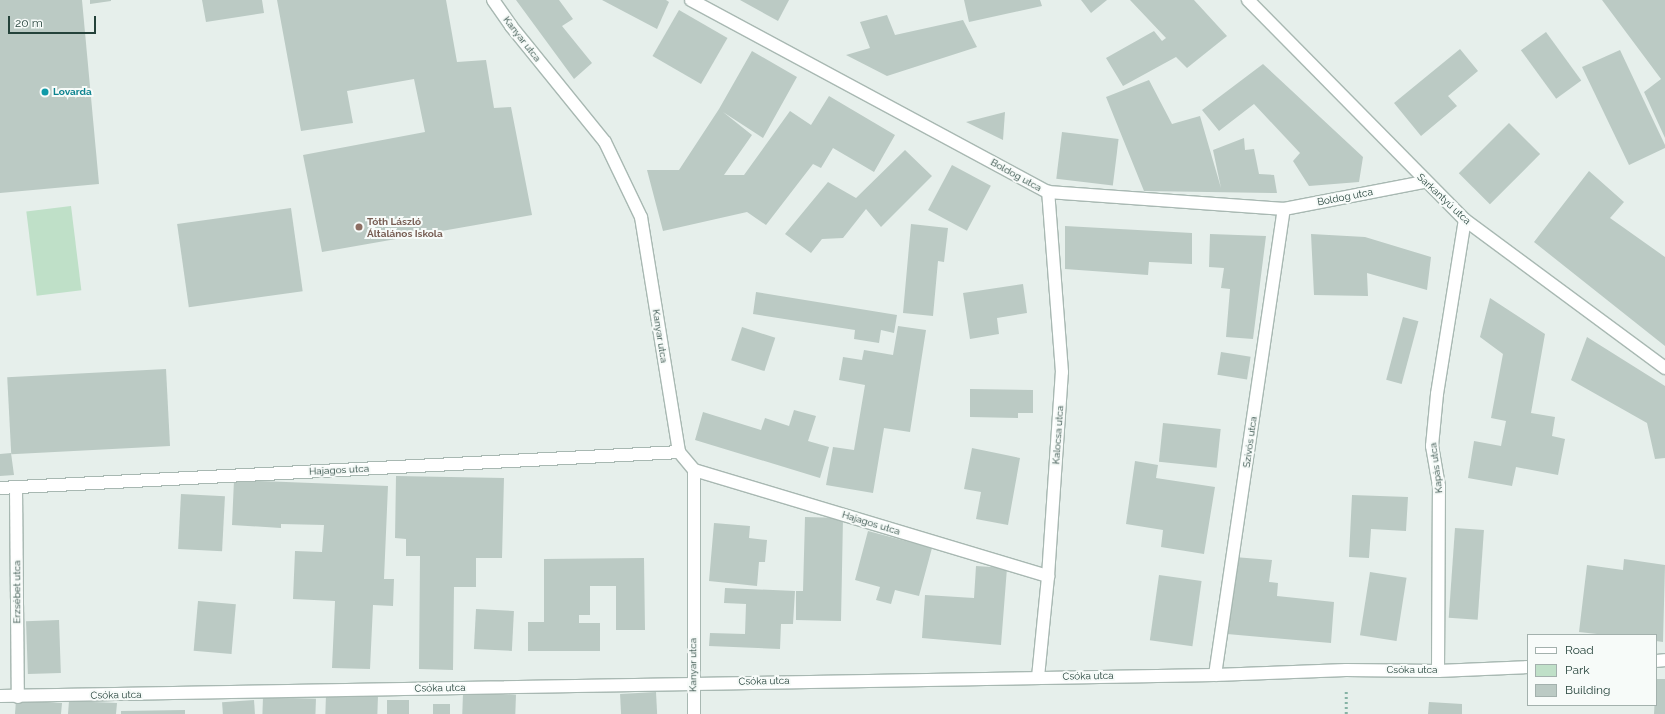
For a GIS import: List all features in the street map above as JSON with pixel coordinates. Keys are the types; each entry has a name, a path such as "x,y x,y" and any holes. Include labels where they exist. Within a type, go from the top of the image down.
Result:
{"street":[{"name":"Kanyar utca","path":"493,0 511,26 605,142 641,217 679,452"},
{"name":"Boldog utca","path":"691,0 1048,192 1284,210 1424,182"},
{"name":"Sarkantyú utca","path":"1248,0 1424,182 1465,220 1665,368"},
{"name":"Kalocsa utca","path":"1038,677 1048,576 1062,372 1048,192"},
{"name":"Szívós utca","path":"1215,675 1284,210"},
{"name":"Kapás utca","path":"1438,671 1439,486 1432,446 1437,394 1465,220"},
{"path":"679,452 694,470"},
{"name":"Hajagos utca","path":"0,488 679,452"},
{"name":"Kanyar utca","path":"694,470 694,714"},
{"name":"Hajagos utca","path":"694,470 1048,576"},
{"name":"Erzsébet utca","path":"16,487 18,697"},
{"name":"Csóka utca","path":"0,696 18,697 693,682 1215,675 1346,670 1438,671 1527,667"}],"green space":[{"path":"71,206 81,290 37,296 26,211"}],"building":[{"name":"Lovarda","path":"0,0 82,0 99,184 0,193"},
{"path":"90,0 111,0 111,1 90,4"},
{"path":"202,0 262,0 264,13 206,22"},
{"path":"277,0 446,0 457,62 486,60 494,108 511,107 532,215 322,252 303,155 425,132 414,79 347,91 353,123 301,131"},
{"path":"516,0 559,0 573,19 562,26 592,63 574,79"},
{"path":"602,0 666,0 669,2 657,29"},
{"path":"740,0 789,0 778,21"},
{"path":"964,0 1040,0 1042,6 969,22"},
{"path":"1081,0 1107,0 1091,13"},
{"path":"1130,0 1194,0 1227,36 1187,68 1176,57 1123,86 1106,58 1154,31 1162,41 1166,38"},
{"path":"1602,0 1665,0 1665,138 1644,92 1661,79"},
{"path":"679,10 727,38 701,84 652,56"},
{"path":"887,15 895,35 963,20 977,47 887,76 846,55 870,48 860,22"},
{"path":"1546,32 1581,81 1556,99 1521,50"},
{"path":"1460,49 1478,71 1448,96 1457,106 1421,136 1394,103"},
{"path":"1620,50 1665,145 1665,148 1629,165 1582,67"},
{"path":"752,51 797,77 763,138 723,112 752,135 724,175 744,175 790,111 811,125 829,96 895,135 874,172 833,148 821,168 813,164 766,225 747,212 663,231 647,170 679,170 719,109"},
{"path":"1263,64 1363,157 1359,182 1309,186 1293,161 1300,153 1254,104 1219,131 1202,110"},
{"path":"1149,80 1172,124 1200,116 1221,188 1213,150 1244,138 1245,150 1254,149 1259,174 1274,175 1277,193 1144,191 1106,97"},
{"path":"1005,112 1003,140 966,122"},
{"path":"1509,123 1540,154 1490,204 1459,173"},
{"path":"1062,132 1119,139 1113,186 1056,179"},
{"path":"905,150 932,176 881,227 866,209 843,238 822,239 811,253 785,234 828,182 856,198"},
{"path":"952,165 991,186 967,231 928,210"},
{"path":"1589,171 1624,202 1610,218 1665,257 1665,346 1534,242"},
{"path":"291,208 303,291 189,307 177,224"},
{"path":"911,224 948,228 944,262 938,261 933,316 903,313"},
{"path":"1065,226 1192,233 1192,264 1149,262 1148,275 1065,269"},
{"path":"1210,234 1266,236 1253,339 1226,337 1230,289 1221,288 1224,268 1209,267"},
{"path":"1311,234 1365,237 1431,257 1427,290 1367,273 1368,296 1314,295"},
{"path":"1023,284 1027,313 997,318 999,334 970,339 963,293"},
{"path":"756,292 897,315 894,333 881,330 879,343 854,339 855,330 753,314"},
{"path":"1490,298 1545,334 1531,413 1555,417 1552,436 1565,439 1558,475 1516,467 1512,486 1468,478 1474,441 1501,446 1506,421 1491,418 1503,354 1480,337"},
{"path":"1403,317 1418,321 1402,384 1386,380"},
{"path":"898,326 926,330 910,432 884,428 873,493 826,485 833,447 854,450 865,385 839,380 843,357 862,360 864,350 893,355"},
{"path":"742,327 775,338 764,371 731,360"},
{"path":"1587,337 1665,386 1665,458 1655,459 1647,423 1571,380"},
{"path":"1221,352 1251,357 1247,379 1217,375"},
{"path":"166,369 170,446 11,454 7,377"},
{"path":"970,389 1033,390 1033,413 1018,413 1018,418 970,417"},
{"path":"794,410 816,416 808,441 829,447 820,478 695,440 703,412 761,430 765,418 789,426"},
{"path":"1163,423 1221,429 1217,468 1159,462"},
{"path":"972,448 1020,458 1008,525 976,519 981,492 964,489"},
{"path":"11,453 14,475 0,476 0,454"},
{"path":"1135,461 1158,465 1156,478 1215,487 1204,554 1161,547 1163,530 1126,524"},
{"path":"396,476 504,478 502,558 476,558 476,587 454,587 453,670 419,669 420,556 406,556 406,539 395,538"},
{"path":"234,480 388,486 384,579 394,579 393,606 373,605 370,669 332,668 335,601 293,599 295,551 322,552 324,525 281,524 281,528 232,525"},
{"path":"181,494 225,496 222,551 178,549"},
{"path":"1352,495 1408,497 1406,531 1371,529 1369,558 1349,557"},
{"path":"805,517 843,518 841,621 796,620 796,591 803,591"},
{"path":"714,523 750,526 749,538 767,540 765,562 759,562 757,586 709,581"},
{"path":"1455,528 1484,530 1478,620 1449,618"},
{"path":"868,531 932,548 919,596 895,590 891,604 876,600 880,587 855,580"},
{"path":"1234,557 1272,560 1269,582 1278,583 1277,596 1334,602 1331,643 1227,634"},
{"path":"644,558 645,630 616,630 616,586 590,586 590,615 579,615 579,623 600,623 600,651 528,651 528,622 544,622 544,559"},
{"path":"1624,559 1665,565 1663,642 1657,641 1657,634 1597,634 1579,632 1587,565 1623,570"},
{"path":"976,566 1007,568 1001,645 922,638 925,595 974,598"},
{"path":"1370,572 1407,578 1397,641 1360,635"},
{"path":"1159,575 1202,581 1192,646 1150,640"},
{"path":"725,588 795,591 793,624 781,624 780,649 709,646 710,633 745,634 746,604 724,603"},
{"path":"198,601 236,604 231,654 194,651"},
{"path":"476,609 514,611 512,651 474,649"},
{"path":"59,620 61,673 28,674 26,621"},
{"path":"1657,679 1665,679 1665,714 1654,714 1654,706 1657,706"},
{"path":"656,692 657,714 621,714 620,694"},
{"path":"463,693 516,695 515,714 462,714"},
{"path":"326,695 378,697 377,714 325,714"},
{"path":"263,697 316,699 315,714 262,714"},
{"path":"16,700 62,703 61,714 15,714"},
{"path":"254,700 255,714 223,714 222,702"},
{"path":"387,700 409,700 409,714 387,714"},
{"path":"69,701 117,703 116,714 68,714"},
{"path":"1429,702 1462,704 1462,714 1428,714"},
{"path":"433,704 450,704 450,714 433,714"},
{"path":"185,710 185,714 121,714 121,711"}],"place":[{"name":"Lovarda","path":"45,92"},
{"name":"Tóth László Általános Iskola","path":"359,227"}]}
